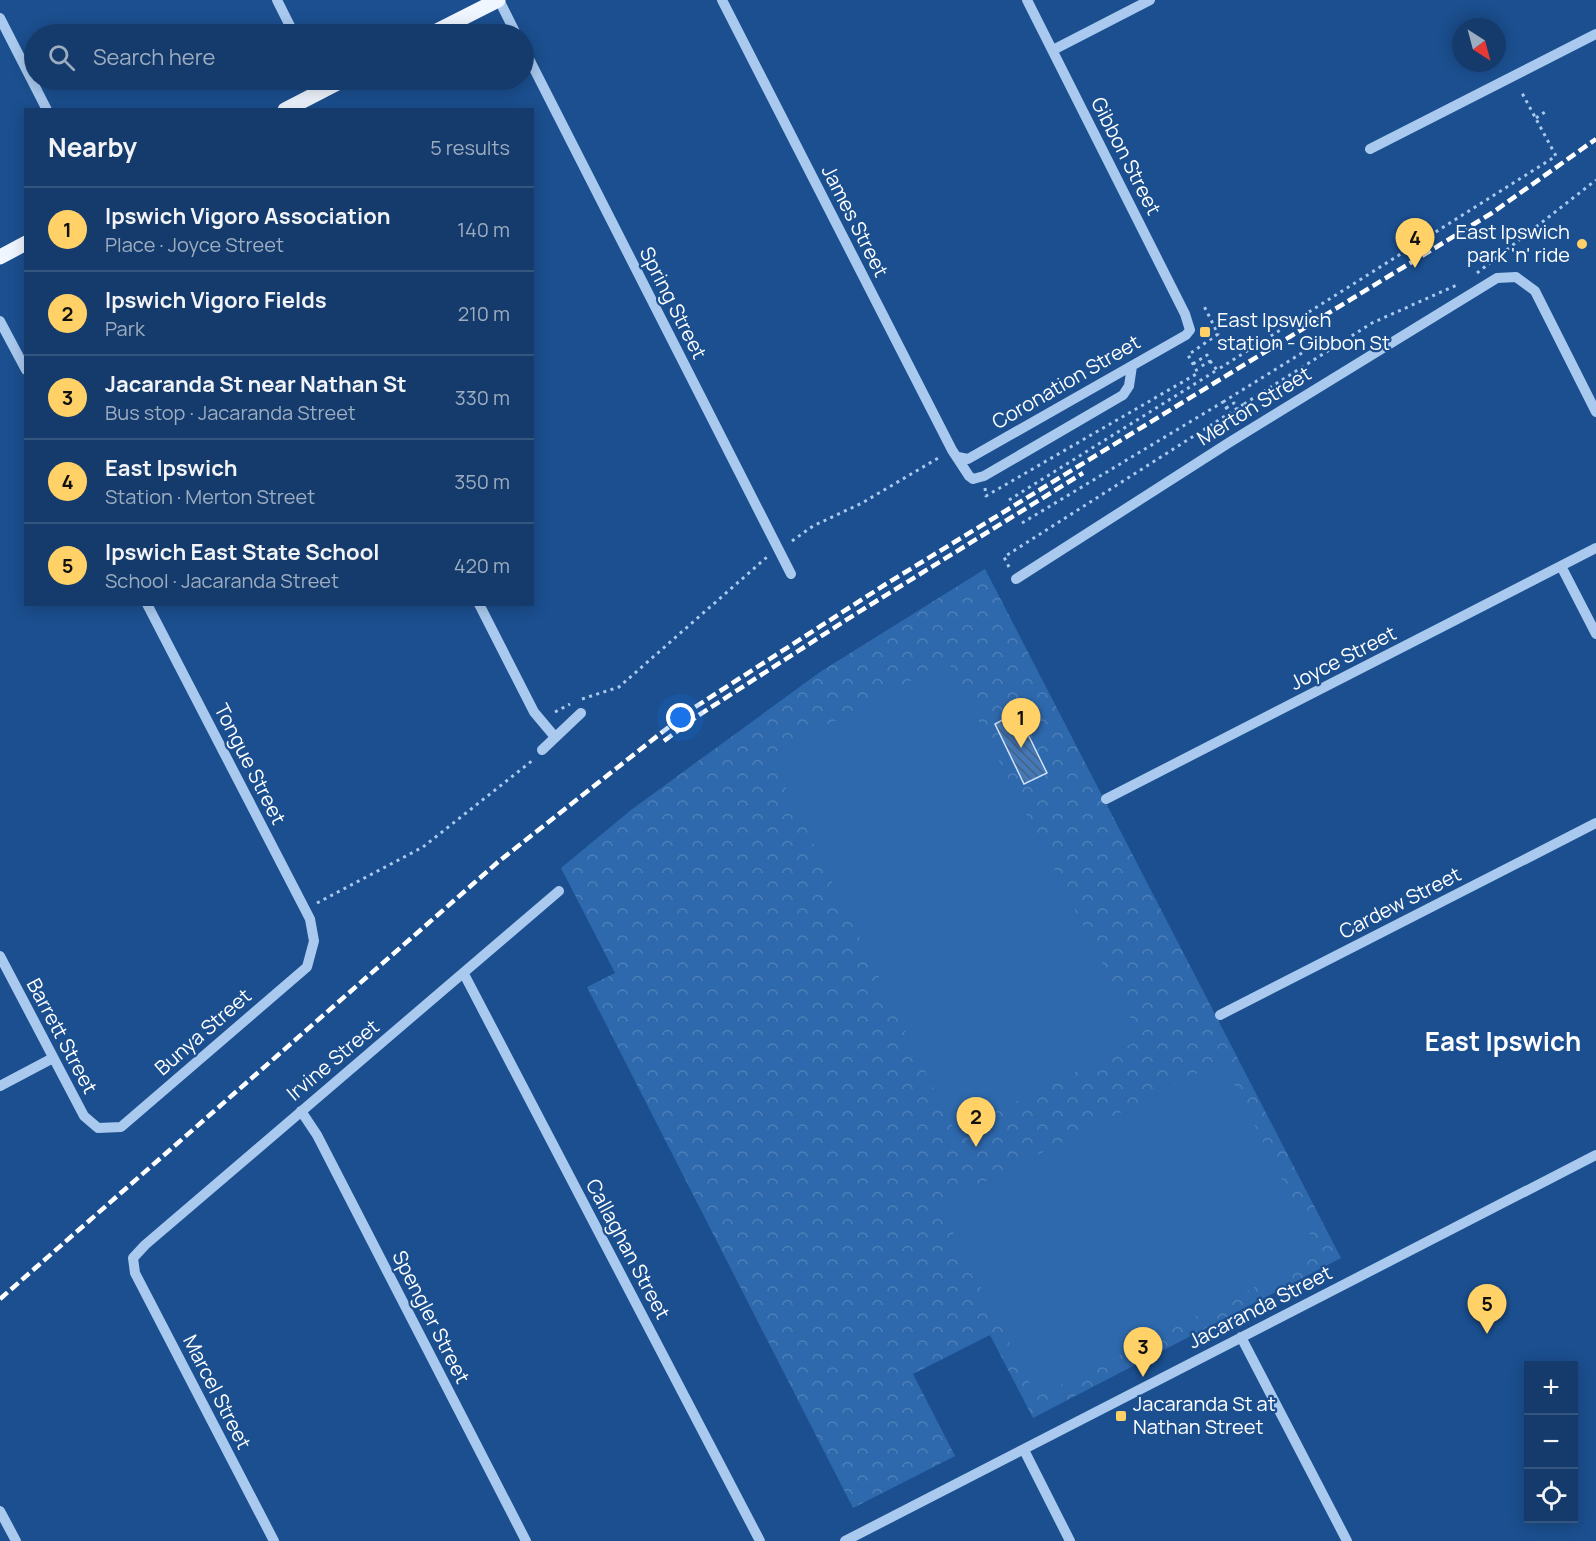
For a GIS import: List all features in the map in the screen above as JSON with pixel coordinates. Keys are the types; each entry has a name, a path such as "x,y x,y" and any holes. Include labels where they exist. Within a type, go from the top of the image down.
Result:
{"main road":[{"path":"451,24 498,0"},
{"path":"288,108 313,90"},
{"path":"0,257 24,244"}],"street":[{"path":"277,0 289,24"},
{"path":"498,0 511,24"},
{"name":"James Street","path":"722,0 958,457 973,479 984,476"},
{"name":"Gibbon Street","path":"1027,0 1185,314 1190,330"},
{"path":"1053,50 1150,0"},
{"path":"0,18 24,65"},
{"path":"1370,150 1596,34"},
{"name":"Spring Street","path":"534,69 791,574"},
{"path":"37,90 46,108"},
{"name":"Merton Street","path":"1016,579 1230,442 1497,278 1516,277 1535,291 1596,412"},
{"path":"0,321 24,366"},
{"name":"Coronation Street","path":"958,457 968,459 1186,335 1190,330"},
{"path":"984,476 1123,395 1129,386 1132,366"},
{"name":"Joyce Street","path":"1106,800 1596,548"},
{"path":"1561,566 1596,634"},
{"name":"Tongue Street","path":"148,606 310,919 314,941"},
{"path":"479,606 534,712 555,737"},
{"path":"537,752 581,713"},
{"name":"Cardew Street","path":"1220,1015 1596,823"},
{"name":"Irvine Street","path":"133,1258 145,1245 559,891"},
{"name":"Bunya Street","path":"98,1128 122,1127 307,967 314,941"},
{"name":"Barrett Street","path":"0,956 84,1116 98,1128"},
{"name":"Callaghan Street","path":"464,974 760,1541"},
{"path":"0,1086 53,1058"},
{"name":"Spengler Street","path":"301,1111 316,1135 526,1541"},
{"name":"Jacaranda Street","path":"845,1541 1596,1155"},
{"name":"Marcel Street","path":"133,1258 135,1273 274,1541"},
{"path":"1242,1337 1347,1541"},
{"path":"1024,1450 1070,1541"},
{"path":"0,1511 15,1541"}],"path":[{"path":"1009,500 1444,230 1556,156 1522,93"},
{"path":"1536,118 1545,112"},
{"path":"1472,276 1596,180"},
{"path":"1016,579 1004,557 1372,323 1465,281"},
{"path":"984,476 986,496 1198,373 1188,355 1218,334 1203,304"},
{"path":"1022,523 1318,343"},
{"path":"1193,364 1207,355 1217,370"},
{"path":"1200,367 1210,361"},
{"path":"1223,402 1229,414"},
{"path":"1226,408 1234,403 1239,411 1229,414"},
{"path":"1225,422 1247,410 1244,404"},
{"path":"792,540 813,526 862,503 940,457"},
{"path":"555,712 562,706 619,687 769,556"},
{"path":"305,909 423,847 531,761 537,752"}],"green space":[{"path":"985,569 1341,1258 1033,1418 990,1335 913,1374 955,1456 853,1508 587,987 615,973 561,868 631,810 820,672"},
{"path":"948,661 1141,1039 955,1132 770,755"},
{"path":"1222,1061 1320,1254 1037,1397 939,1205"}],"building":[{"path":"1017,712 1047,773 1024,784 995,724"}],"railway":[{"path":"0,1299 498,862 689,711 886,584 1492,213 1596,139"},
{"path":"664,741 699,715 854,615 1083,473"}],"place":[{"name":"East Ipswich park 'n' ride","path":"1582,244"},
{"name":"East Ipswich","path":"1415,268"},
{"name":"East Ipswich station - Gibbon St","path":"1205,332"},
{"name":"Ipswich Vigoro Association","path":"1021,748"},
{"name":"Ipswich Vigoro Fields","path":"976,1147"},
{"name":"Ipswich East State School","path":"1487,1334"},
{"name":"Jacaranda St near Nathan St","path":"1143,1377"},
{"name":"Jacaranda St at Nathan Street","path":"1121,1416"}],"district":[{"name":"East Ipswich","path":"1503,1042"}]}
